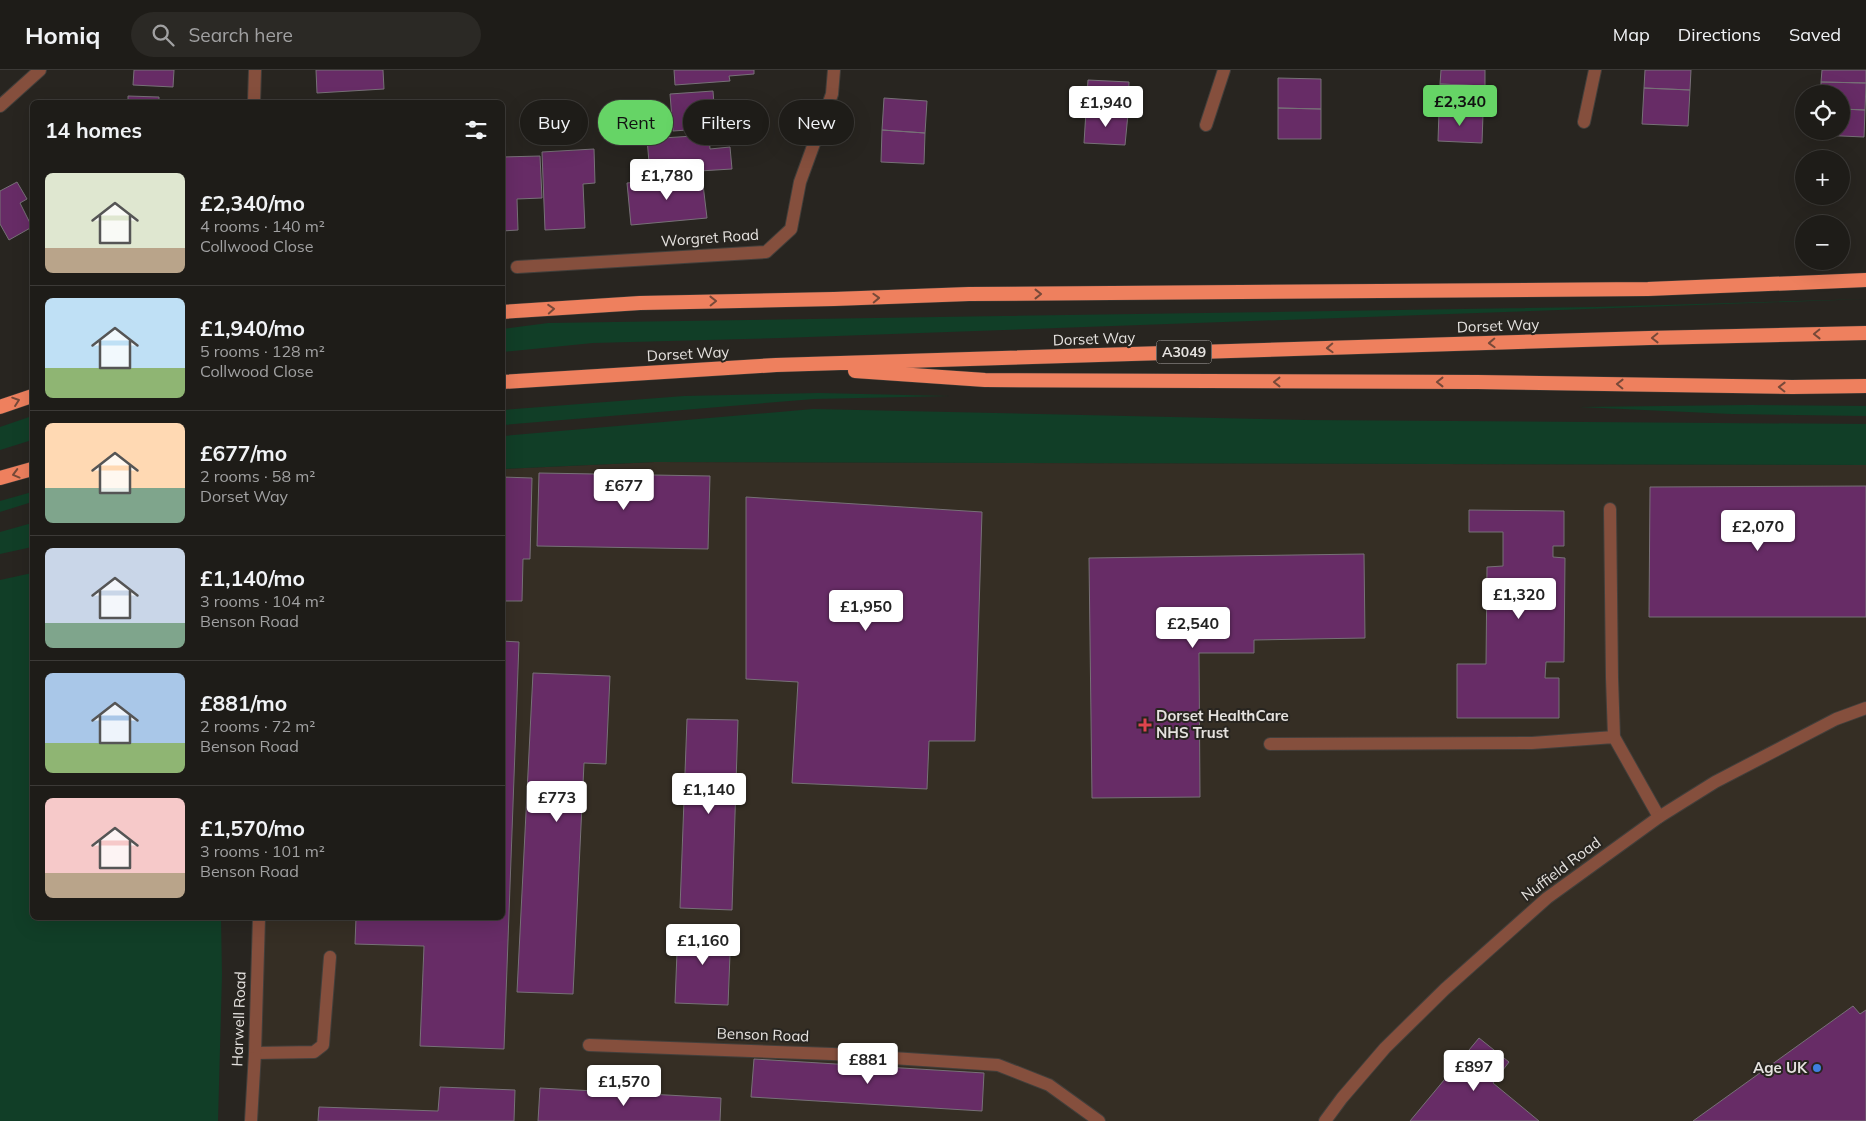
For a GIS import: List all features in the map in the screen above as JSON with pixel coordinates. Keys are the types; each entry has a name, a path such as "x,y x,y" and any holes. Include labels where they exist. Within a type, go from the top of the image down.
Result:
{"highway":[{"path":"505,312 640,303 843,299 969,294 1648,289 1866,279"},
{"name":"Dorset Way","path":"505,382 776,365 1866,333"},
{"name":"A3049","path":"776,365 985,380 1477,382 1792,387 1866,386"},
{"path":"0,407 30,397"},
{"path":"0,478 30,470"}],"street":[{"path":"0,106 40,70"},
{"path":"254,70 254,100"},
{"name":"Worgret Road","path":"517,266 766,252 791,229 800,182 832,94 834,70"},
{"path":"1206,125 1224,70"},
{"path":"1584,122 1595,70"},
{"path":"1610,509 1614,737 1659,817"},
{"name":"Nuffield Road","path":"1325,1121 1385,1048 1445,989 1547,898 1659,817 1716,782 1836,718 1866,708"},
{"path":"1270,744 1532,743 1614,737"},
{"name":"Harwell Road","path":"251,1121 259,920"},
{"path":"255,1053 314,1052 323,1045 330,957"},
{"name":"Benson Road","path":"590,1045 832,1054 998,1065 1049,1085 1099,1121"}],"shaded area":[{"path":"655,462 1866,465 1866,1121 251,1121 259,920 505,920 505,469"}],"green space":[{"path":"1866,299 593,343 505,352 505,329 548,323 1596,307"},
{"path":"819,393 950,396 814,399 505,425 505,410 684,396"},
{"path":"1866,406 1866,416 1731,414 1579,407"},
{"path":"813,409 1306,420 1866,424 1866,465 655,462 505,469 505,436"},
{"path":"30,417 30,441 0,450 0,427"},
{"path":"30,493 30,503 0,512 0,501"},
{"path":"30,524 30,547 0,554 0,532"},
{"path":"30,573 30,920 221,920 222,975 218,1121 0,1121 0,580"}],"building":[{"path":"134,70 174,70 173,87 133,85"},
{"path":"316,70 383,70 384,89 317,93"},
{"path":"674,70 754,70 754,74 729,76 730,81 675,85"},
{"path":"1441,70 1485,70 1485,86 1440,84"},
{"path":"1645,70 1691,70 1690,90 1644,88"},
{"path":"1822,70 1866,70 1866,83 1821,82"},
{"path":"1278,78 1321,79 1321,109 1278,108"},
{"path":"1088,80 1129,82 1128,114 1086,111"},
{"path":"1821,82 1866,83 1865,110 1850,109 1850,85 1821,85"},
{"path":"1440,84 1485,86 1483,114 1439,112"},
{"path":"1644,88 1690,90 1688,126 1642,124"},
{"path":"713,91 714,100 683,100 683,130 673,131 673,100 670,100 670,94"},
{"path":"128,96 159,97 159,100 128,100"},
{"path":"884,98 927,101 925,133 882,130"},
{"path":"1278,108 1321,109 1321,139 1278,139"},
{"path":"1850,109 1865,110 1864,137 1850,136"},
{"path":"1086,111 1128,114 1125,145 1084,143"},
{"path":"1439,112 1483,114 1482,143 1438,141"},
{"path":"882,130 925,133 924,164 881,162"},
{"path":"673,137 683,137 683,145 710,145 710,149 730,147 732,169 650,174 648,145 673,145"},
{"path":"594,149 595,183 583,184 585,228 545,230 542,152"},
{"path":"540,156 542,198 517,199 518,230 505,231 505,157"},
{"path":"702,176 707,218 631,225 627,183"},
{"path":"17,182 27,199 20,203 30,223 30,228 9,240 0,224 0,191"},
{"path":"539,473 710,476 708,549 537,546"},
{"path":"505,477 532,478 530,559 523,559 522,601 505,601"},
{"path":"1866,486 1866,617 1649,617 1650,487"},
{"path":"746,497 982,512 975,741 929,741 927,789 792,783 798,682 746,679"},
{"path":"1469,510 1564,511 1564,546 1553,546 1553,557 1565,558 1564,662 1546,662 1545,678 1559,678 1559,718 1457,718 1457,664 1486,664 1487,567 1503,566 1503,532 1469,532"},
{"name":"Dorset HealthCare NHS Trust","path":"1364,554 1365,638 1254,640 1254,653 1199,653 1200,797 1092,798 1089,558"},
{"path":"505,641 519,642 504,1049 420,1046 424,946 355,944 356,920 505,920"},
{"path":"533,673 610,676 606,764 584,763 573,994 517,992"},
{"path":"687,719 738,720 732,910 680,908"},
{"path":"678,927 731,929 728,1005 675,1003"},
{"name":"Age UK","path":"1853,1006 1860,1014 1866,1010 1866,1121 1693,1121"},
{"path":"1479,1038 1509,1062 1493,1083 1539,1121 1410,1121"},
{"path":"754,1059 984,1073 982,1111 751,1097"},
{"path":"440,1087 515,1090 514,1121 318,1121 319,1107 438,1111"},
{"path":"540,1088 721,1098 720,1121 538,1121"}],"place":[{"name":"Dorset HealthCare NHS Trust","path":"1145,725"},
{"name":"Age UK","path":"1817,1068"}]}
